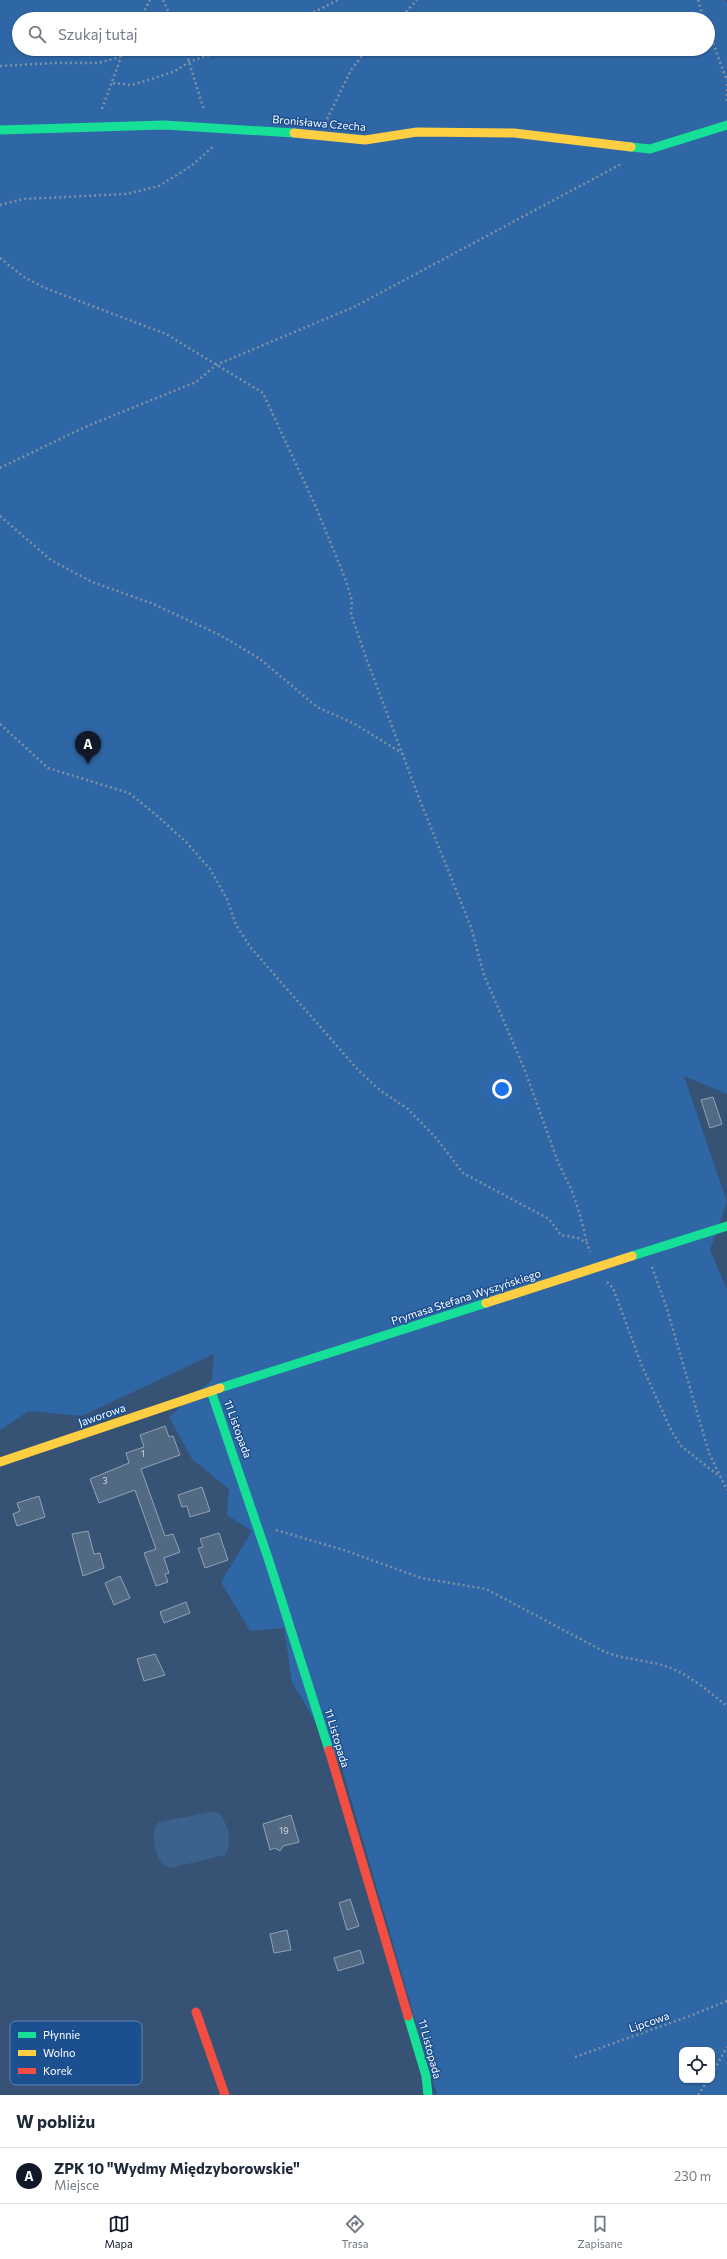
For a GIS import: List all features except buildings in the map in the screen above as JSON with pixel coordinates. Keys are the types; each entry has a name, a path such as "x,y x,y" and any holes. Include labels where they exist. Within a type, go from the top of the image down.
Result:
{"street":[{"name":"Bronisława Czecha","path":"0,130 164,125 319,135 365,140 417,132 514,133 650,149 722,125 727,125"},
{"name":"Prymasa Stefana Wyszyńskiego","path":"212,1391 727,1226"},
{"name":"Jaworowa","path":"0,1462 212,1391"},
{"name":"11 Listopada","path":"212,1391 258,1524 368,1879 426,2076 428,2095"},
{"path":"196,2012 225,2095"}],"path":[{"path":"144,12 150,0"},
{"path":"163,0 169,12"},
{"path":"314,12 338,0"},
{"path":"406,12 417,0"},
{"path":"698,0 702,12"},
{"path":"715,48 727,81"},
{"path":"188,56 210,128"},
{"path":"113,83 131,85 175,71 191,61 206,56"},
{"path":"319,135 351,70 362,56"},
{"path":"0,66 54,63 98,63 120,57"},
{"path":"102,126 101,112 104,99 113,83 120,57"},
{"path":"727,84 727,102"},
{"path":"0,205 22,199 126,194 159,186 191,166 218,143"},
{"path":"0,468 85,427 196,382 216,364 356,306 628,161"},
{"path":"0,258 24,277 45,288 166,334 254,386 263,393 269,403 340,564 352,601 351,614 402,754 471,927 484,975 524,1068 558,1162 572,1191 595,1269 613,1288 642,1366 671,1430 681,1446 719,1476"},
{"path":"0,516 51,560 92,582 152,603 225,638 260,659 317,707 353,723 402,754"},
{"path":"0,724 48,768 129,793 186,842 210,869 227,899 236,925 251,948 327,1037 359,1071 381,1091 408,1109 437,1139 463,1173 548,1219 561,1235 578,1238 587,1243"},
{"path":"646,1252 667,1309 709,1453 727,1490"},
{"path":"258,1524 346,1551 421,1578 486,1589 605,1652 618,1657 669,1668 685,1676 727,1706"},
{"name":"Lipcowa","path":"575,2057 727,2001"},
{"path":"715,2069 727,2047"},
{"path":"698,2095 706,2083"}],"shaded area":[{"path":"0,0 725,0 727,3 727,1094 684,1076 727,1202 710,1250 727,1289 727,2095 437,2095 341,1765 292,1682 284,1628 250,1631 221,1582 252,1531 227,1515 229,1489 192,1459 169,1417 212,1380 214,1354 82,1416 29,1411 0,1430"},
{"path":"217,1812 221,1815 228,1832 229,1845 225,1855 171,1868 161,1863 154,1842 154,1831 159,1822"}],"traffic: fast":[{"path":"0,130 164,125 294,133"},
{"path":"631,147 650,149 727,125"},
{"path":"632,1256 727,1226"},
{"path":"220,1388 486,1303"},
{"path":"211,1391 269,1561 329,1750"},
{"path":"408,2016 426,2076 428,2095"}],"traffic: slow":[{"path":"294,133 365,140 417,132 514,133 631,147"},
{"path":"486,1303 632,1256"},
{"path":"0,1462 220,1388"}],"traffic: jam":[{"path":"329,1750 408,2016"},
{"path":"196,2012 225,2095"}],"place":[{"name":"ZPK 10 \"Wydmy Międzyborowskie\"","path":"88,764"}]}
